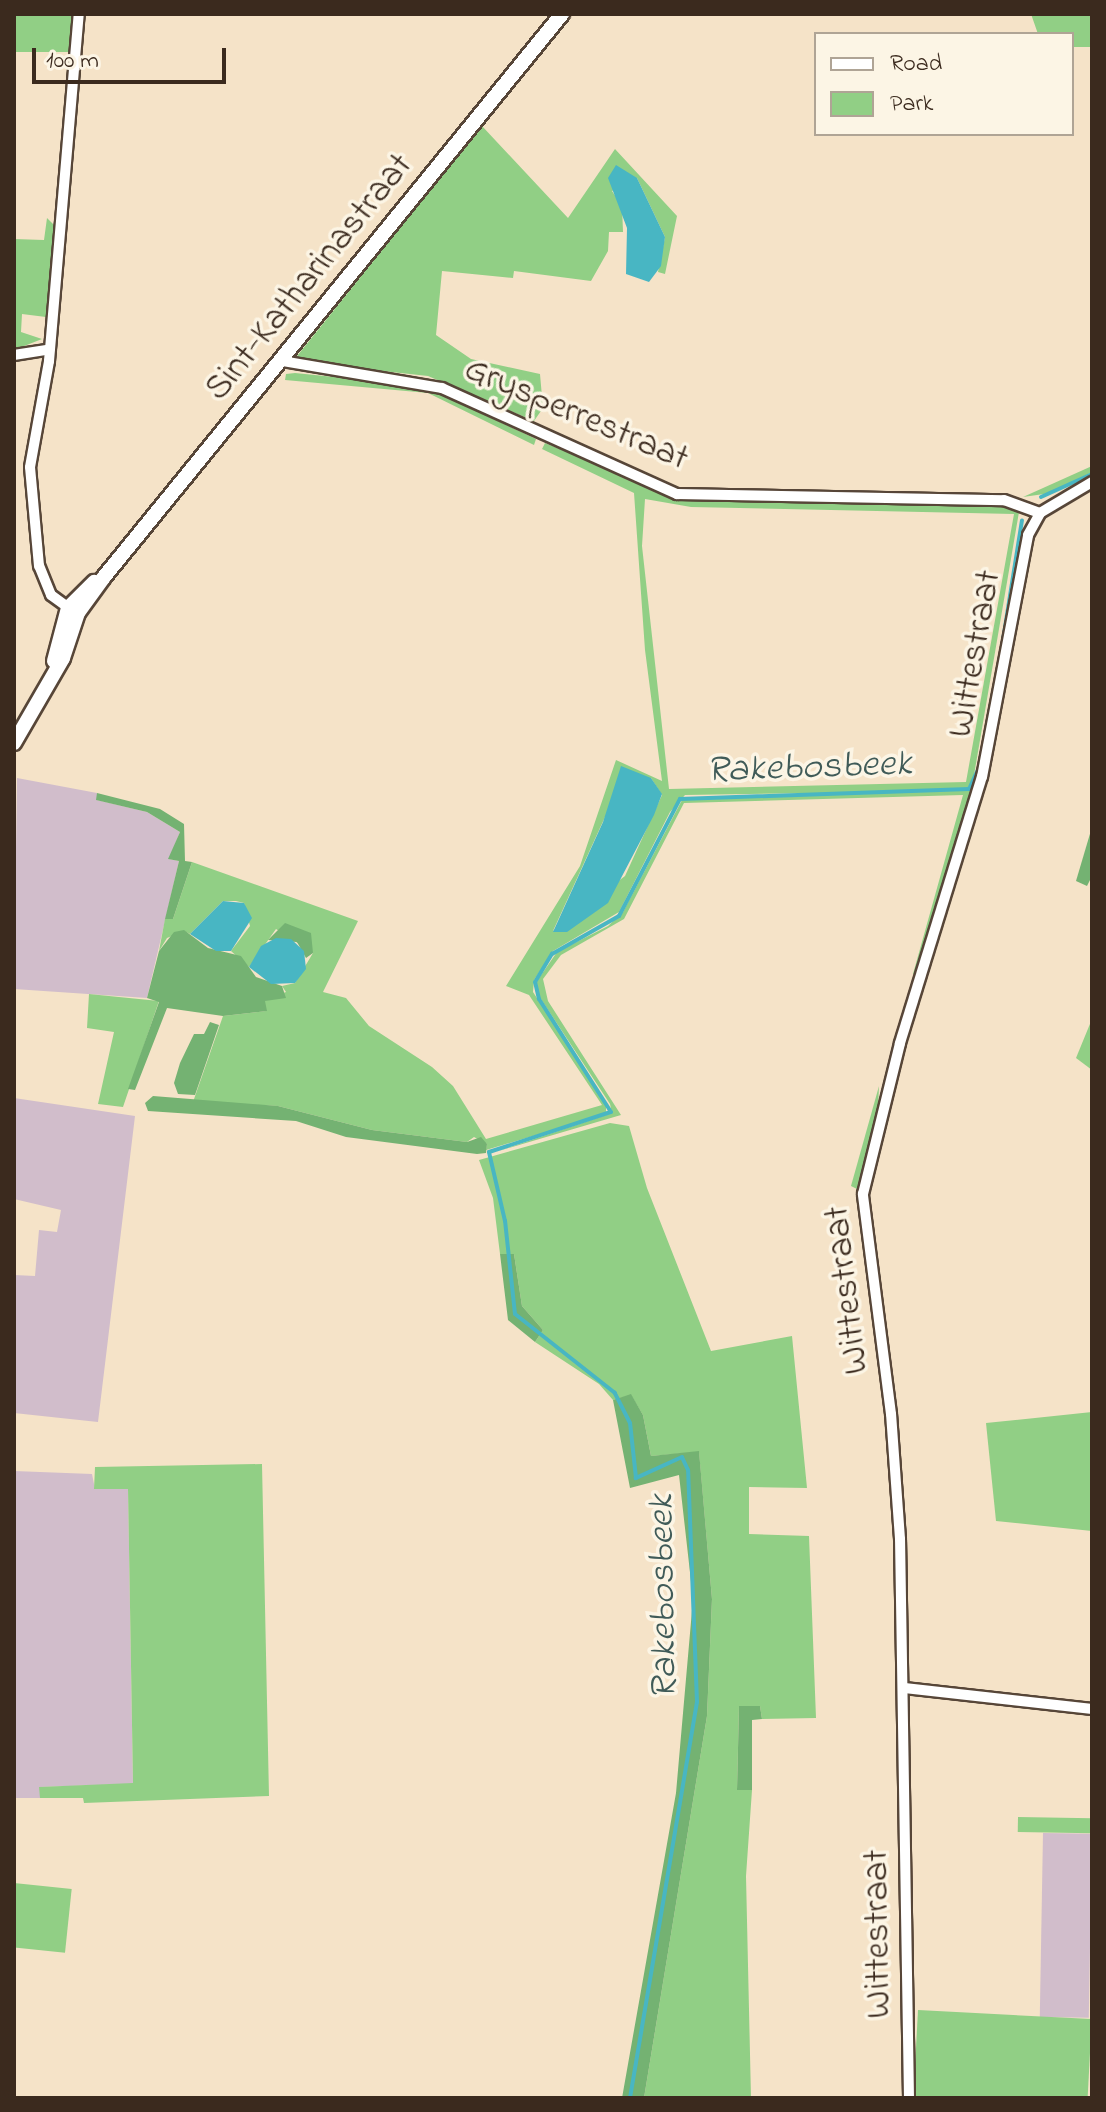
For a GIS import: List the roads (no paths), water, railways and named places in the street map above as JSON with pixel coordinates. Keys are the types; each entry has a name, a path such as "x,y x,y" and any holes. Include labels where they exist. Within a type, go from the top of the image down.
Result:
{"street":[{"path":"14,743 51,673 73,611 51,595 39,566 32,517 30,467 50,349 79,14"},
{"name":"Sint-Katharinastraat","path":"73,611 282,361 562,14"},
{"path":"14,355 50,349"},
{"name":"Grysperrestraat","path":"282,361 442,388 677,494 1004,500 1040,513"},
{"path":"1040,513 1092,482"},
{"name":"Wittestraat","path":"909,2098 905,1688 891,1414 863,1194 896,1057 982,777 1022,557 1040,513"},
{"path":"905,1688 1092,1709"}],"water":[{"path":"616,165 637,178 665,237 661,266 649,282 626,274 627,228 608,178"},
{"path":"621,766 651,778 662,794 654,815 608,903 567,932 553,932 603,822"},
{"path":"223,901 244,903 252,918 231,951 216,951 190,934"},
{"path":"276,938 291,939 304,951 306,969 295,983 271,984 249,967 261,946"}],"waterway":[{"name":"Rakebosbeek","path":"1041,497 1092,474"},
{"name":"Rakebosbeek","path":"1003,640 1022,520"},
{"name":"Rakebosbeek","path":"630,2098 697,1702 688,1470 682,1457 636,1478 630,1423 615,1393 515,1314 505,1221 489,1152 611,1112 539,999 535,982 552,954 619,916 680,799 969,789 978,770"}]}
